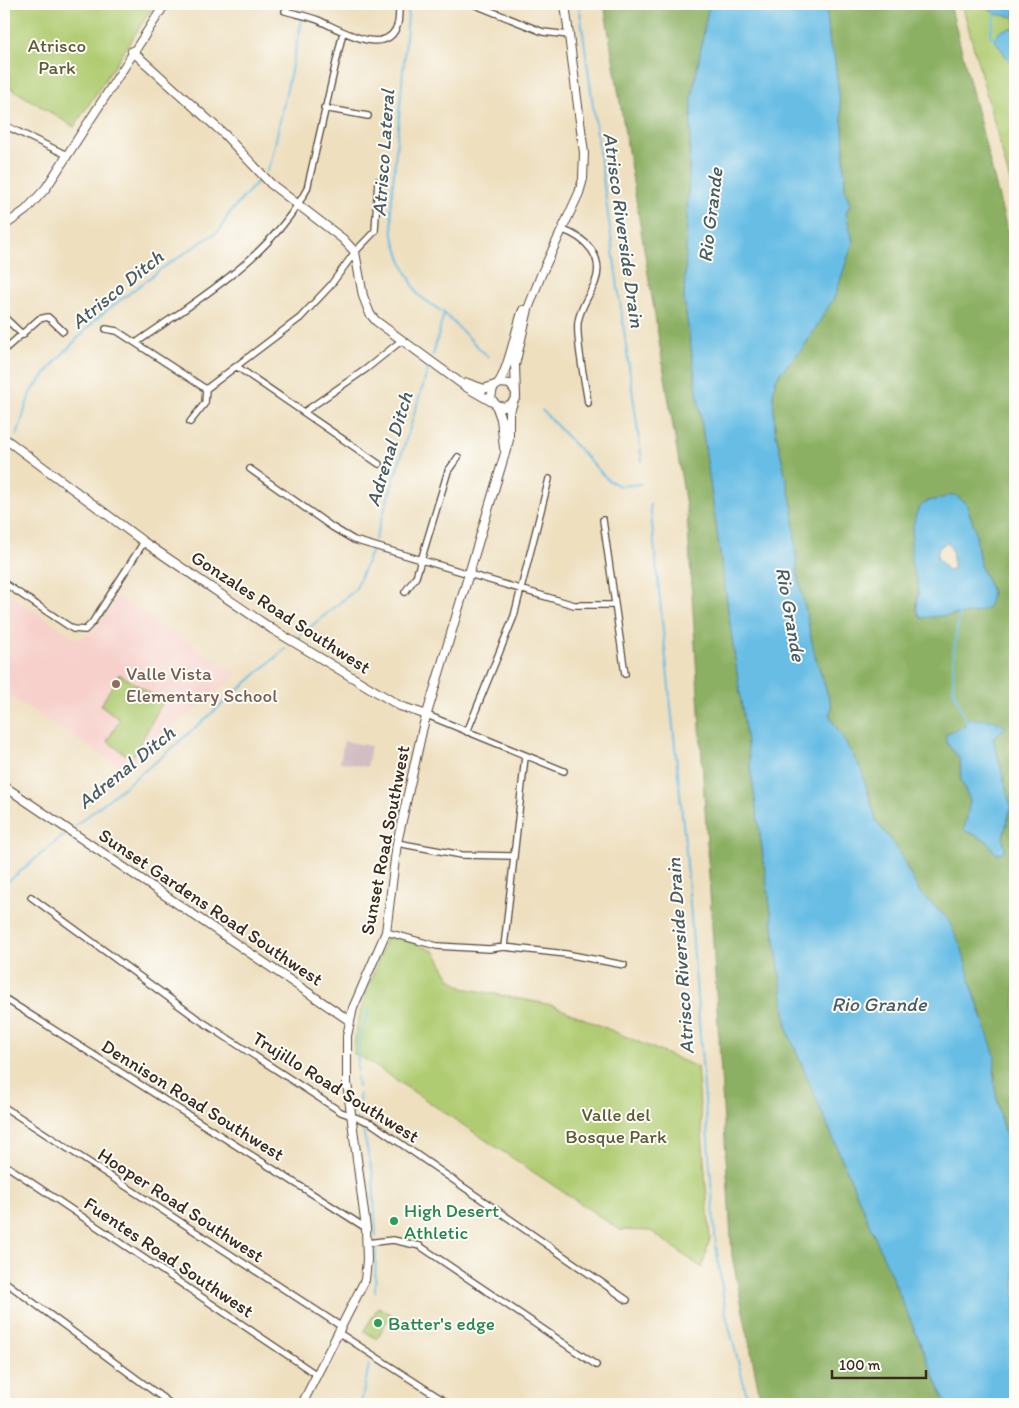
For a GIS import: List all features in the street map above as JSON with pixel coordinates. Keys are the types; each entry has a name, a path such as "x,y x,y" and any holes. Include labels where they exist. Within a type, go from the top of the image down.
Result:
{"street":[{"path":"4,226 26,210 41,193 165,4"},
{"path":"285,11 316,19 343,32 374,42 385,40 398,24 399,4"},
{"path":"473,4 543,32 569,35"},
{"path":"493,12 496,4"},
{"path":"495,404 491,393 506,370 512,340 522,312 563,230 579,194 583,179 584,162 565,4"},
{"path":"136,343 252,258 298,204 307,189 324,108 343,32"},
{"path":"132,52 224,134 272,184 343,239 355,252 366,305 376,321 469,390 504,407 513,402 515,365 522,328 541,275"},
{"path":"324,108 368,116"},
{"path":"4,125 67,155"},
{"path":"190,422 205,403 206,389 300,318 325,292 355,252 375,230 378,181"},
{"path":"563,230 589,245 598,265 595,282 582,310 578,325 588,403"},
{"path":"4,317 23,335"},
{"path":"4,350 39,319 48,317 62,331"},
{"path":"106,329 117,331 206,389"},
{"path":"304,412 366,369 401,341"},
{"path":"236,366 379,464"},
{"path":"445,372 476,388 484,389 497,384 508,383 515,391"},
{"name":"Sunset Road Southwest","path":"302,1404 365,1280 366,1228 345,1067 350,1020 386,932 397,843 427,715 510,435 509,414 513,402"},
{"name":"Sunset Road Southwest","path":"495,404 502,419 504,450"},
{"name":"Gonzales Road Southwest","path":"4,438 25,456 144,542 305,650 400,706 427,715 564,772"},
{"path":"405,592 414,581 422,560 448,470 458,457"},
{"path":"250,469 344,535 574,605 615,605"},
{"path":"468,732 514,616 549,479"},
{"path":"603,520 625,674"},
{"path":"4,583 74,629 85,630 96,618 144,542"},
{"path":"504,947 525,757"},
{"name":"Sunset Gardens Road Southwest","path":"4,786 350,1020"},
{"path":"397,843 462,854 513,856"},
{"name":"Trujillo Road Southwest","path":"32,897 195,1017 341,1112 371,1123 627,1300"},
{"path":"386,932 437,946 489,950 504,947 566,954 624,965"},
{"name":"Dennison Road Southwest","path":"4,998 366,1228"},
{"name":"Hooper Road Southwest","path":"4,1107 341,1330 449,1404"},
{"name":"Fuentes Road Southwest","path":"4,1164 317,1375"},
{"path":"366,1243 393,1240 420,1246 596,1364"},
{"path":"4,1281 171,1404"}],"shaded area":[{"name":"Valle Vista Elementary School","path":"4,591 78,640 97,629 117,597 238,675 123,769 4,692"},
{"path":"344,741 371,746 367,767 340,762"}],"green space":[{"name":"Atrisco Park","path":"4,4 155,4 74,127 4,84"},
{"path":"604,4 709,4 692,97 684,299 788,1032 946,1404 763,1404 759,1392 732,1256 687,512"},
{"path":"826,4 950,4 1015,261 1015,1146 1003,1129 994,1083 996,1075 982,1014 947,918 920,893 896,847 876,821 869,793 829,715 832,708 815,656 797,571 793,510 775,429 773,396 775,382 780,373 804,347 835,296 853,242 846,213 850,204 845,190 843,128 834,54 830,46","holes":["949,495 966,503 975,529 980,565 992,592 975,613 921,618 916,610 927,501 943,499","967,723 1006,727 993,738 1011,807 1003,837 1005,850 996,854 987,841 965,830 970,801 961,780 960,759 946,742"]},
{"path":"962,4 1015,4 1015,200"},
{"path":"119,674 163,701 132,759 107,741 120,720 101,705"},
{"name":"Valle del Bosque Park","path":"387,935 418,944 435,952 450,978 463,988 552,1005 697,1067 710,1238 702,1268 651,1231 620,1230 366,1060 354,1054 357,1024 361,1009"},
{"name":"Batter's edge","path":"378,1307 391,1314 377,1339 364,1331"}],"water":[{"name":"Rio Grande","path":"709,4 826,4 830,46 834,54 843,128 845,190 850,204 846,213 853,242 835,296 804,347 780,373 775,382 773,396 775,429 793,510 797,571 815,656 832,708 829,715 861,769 876,821 896,847 920,893 947,918 961,946 972,987 995,1056 994,1083 1003,1129 1015,1146 1015,1404 946,1404 788,1032 684,299 692,97"},
{"path":"984,4 1015,4 1015,17 995,14"},
{"path":"1011,28 1015,29 1015,72 1013,66 994,39 1000,31"},
{"path":"955,495 966,503 975,529 980,565 992,592 990,603 987,608 975,613 921,618 917,609 918,585 911,560 913,526 915,517 924,503","holes":["947,542 953,554 953,569 947,570 937,557 939,548"]},
{"path":"968,719 994,720 1006,727 993,738 1011,807 1003,837 1005,851 996,854 987,841 964,830 970,801 961,780 960,759 946,742 946,734 964,726"}],"waterway":[{"path":"304,9 305,4"},
{"name":"Atrisco Lateral","path":"409,4 391,207 393,236 403,265 418,295 444,313 488,357"},
{"name":"Atrisco Riverside Drain","path":"579,4 642,461"},
{"path":"994,39 990,35 995,14"},
{"name":"Atrisco Ditch","path":"267,171 271,162 302,20"},
{"name":"Atrisco Ditch","path":"17,436 30,393 57,360 97,318 161,269 220,230 228,215 258,181"},
{"name":"Adrenal Ditch","path":"433,355 444,313"},
{"name":"Adrenal Ditch","path":"375,540 429,366"},
{"path":"542,410 608,480 620,486 641,484"},
{"name":"Atrisco Ditch","path":"4,462 10,452"},
{"name":"Atrisco Riverside Drain","path":"650,504 686,852 716,1246 726,1315 749,1404"},
{"name":"Adrenal Ditch","path":"297,638 355,590 371,552"},
{"path":"959,615 954,650 953,689 967,723"},
{"name":"Adrenal Ditch","path":"75,826 164,755 285,649"},
{"name":"Adrenal Ditch","path":"4,885 64,835"},
{"name":"Atrisco Lateral","path":"357,1072 359,1038 369,1011"},
{"name":"Atrisco Lateral","path":"357,1077 358,1087"},
{"name":"Atrisco Lateral","path":"359,1094 361,1116"},
{"name":"Atrisco Lateral","path":"362,1126 373,1175 376,1237"},
{"name":"Atrisco Lateral","path":"375,1292 376,1247"},
{"name":"Atrisco Lateral","path":"361,1404 369,1365"}],"place":[{"name":"Valle Vista Elementary School","path":"116,684"},
{"name":"High Desert Athletic","path":"394,1221"},
{"name":"Batter's edge","path":"378,1323"}]}
